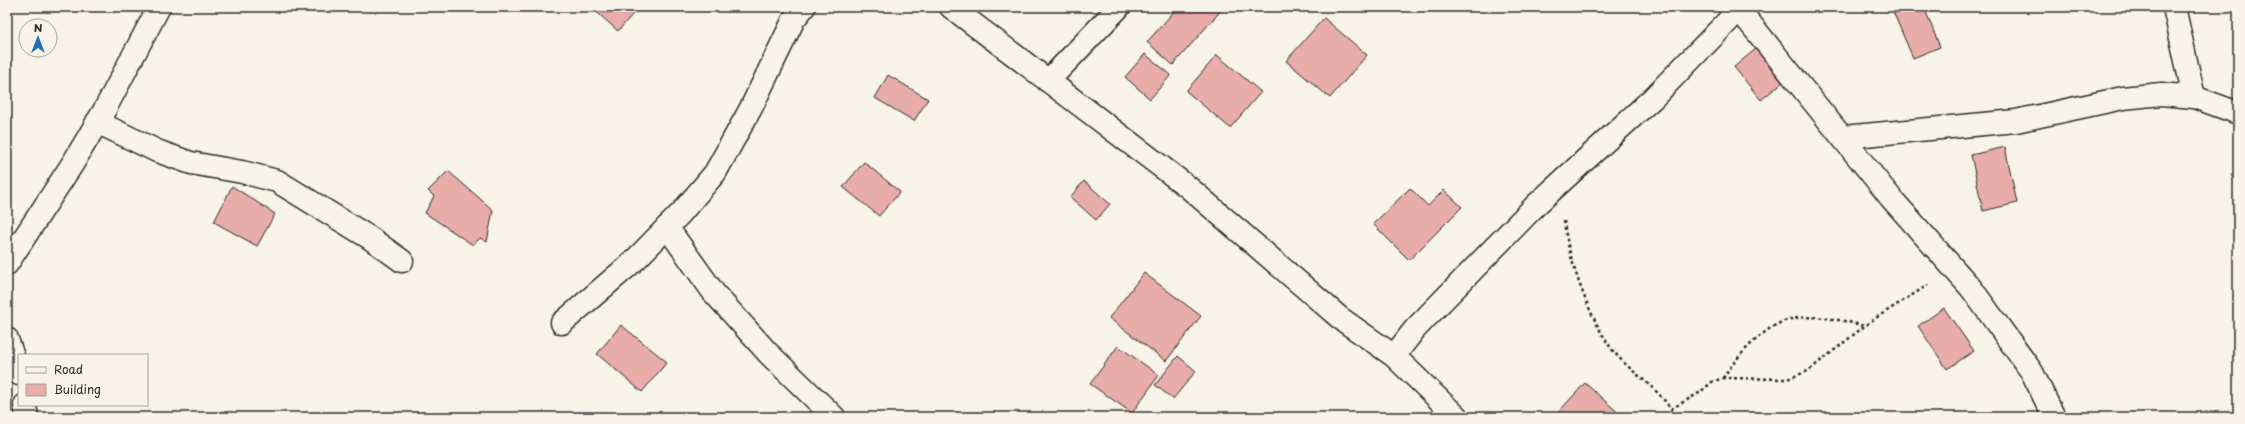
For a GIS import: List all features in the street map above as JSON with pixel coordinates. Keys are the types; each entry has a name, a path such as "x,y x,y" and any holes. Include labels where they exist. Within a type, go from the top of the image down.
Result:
{"street":[{"path":"7,264 73,163 97,122 159,7"},
{"path":"562,323 629,265 667,227 715,173 751,108 794,20 804,7"},
{"path":"951,7 1188,187 1340,318 1394,356 1457,417"},
{"path":"1048,81 1119,7"},
{"path":"1394,356 1415,329 1537,204 1653,98 1729,20 1736,7 1891,198 1971,288 2032,372 2054,417"},
{"path":"2174,7 2194,97"},
{"path":"1843,137 2016,121 2123,98 2162,94 2194,97 2238,113"},
{"path":"97,122 157,151 191,163 242,172 277,182 370,238 402,261"},
{"path":"667,227 714,293 768,353 834,417"},
{"path":"7,340 18,371"},
{"path":"25,406 27,417"}],"path":[{"path":"1560,183 1567,242 1587,303 1612,349 1669,404 1675,417"},
{"path":"1671,409 1699,394 1712,382 1723,378 1787,379 1808,371 1866,326 1953,268"},
{"path":"1723,378 1732,364 1761,335 1791,319 1834,318 1866,326"}],"building":[{"path":"591,7 639,7 618,31"},
{"path":"655,7 664,7 660,11"},
{"path":"1178,7 1224,7 1173,65 1147,42"},
{"path":"1891,7 1924,7 1940,47 1913,58"},
{"path":"1324,18 1367,55 1330,98 1286,61"},
{"path":"1757,48 1784,81 1761,100 1734,67"},
{"path":"1145,54 1171,75 1150,99 1125,77"},
{"path":"1217,55 1261,92 1230,128 1186,91"},
{"path":"888,75 928,99 914,121 875,98"},
{"path":"2005,147 2017,203 1983,211 1971,155"},
{"path":"864,162 900,192 879,216 843,187"},
{"path":"448,171 493,210 487,242 480,238 473,245 425,213 434,196 428,191"},
{"path":"1084,181 1110,204 1096,220 1070,197"},
{"path":"232,186 275,214 257,246 214,222"},
{"path":"1410,188 1428,206 1444,190 1462,207 1409,260 1373,224"},
{"path":"1144,273 1201,316 1166,361 1109,318"},
{"path":"1944,308 1974,351 1947,369 1918,326"},
{"path":"621,325 667,362 642,392 597,354"},
{"path":"1118,346 1159,375 1132,413 1090,384"},
{"path":"1178,356 1196,371 1173,399 1155,385"},
{"path":"1585,383 1623,417 1554,417"}]}
